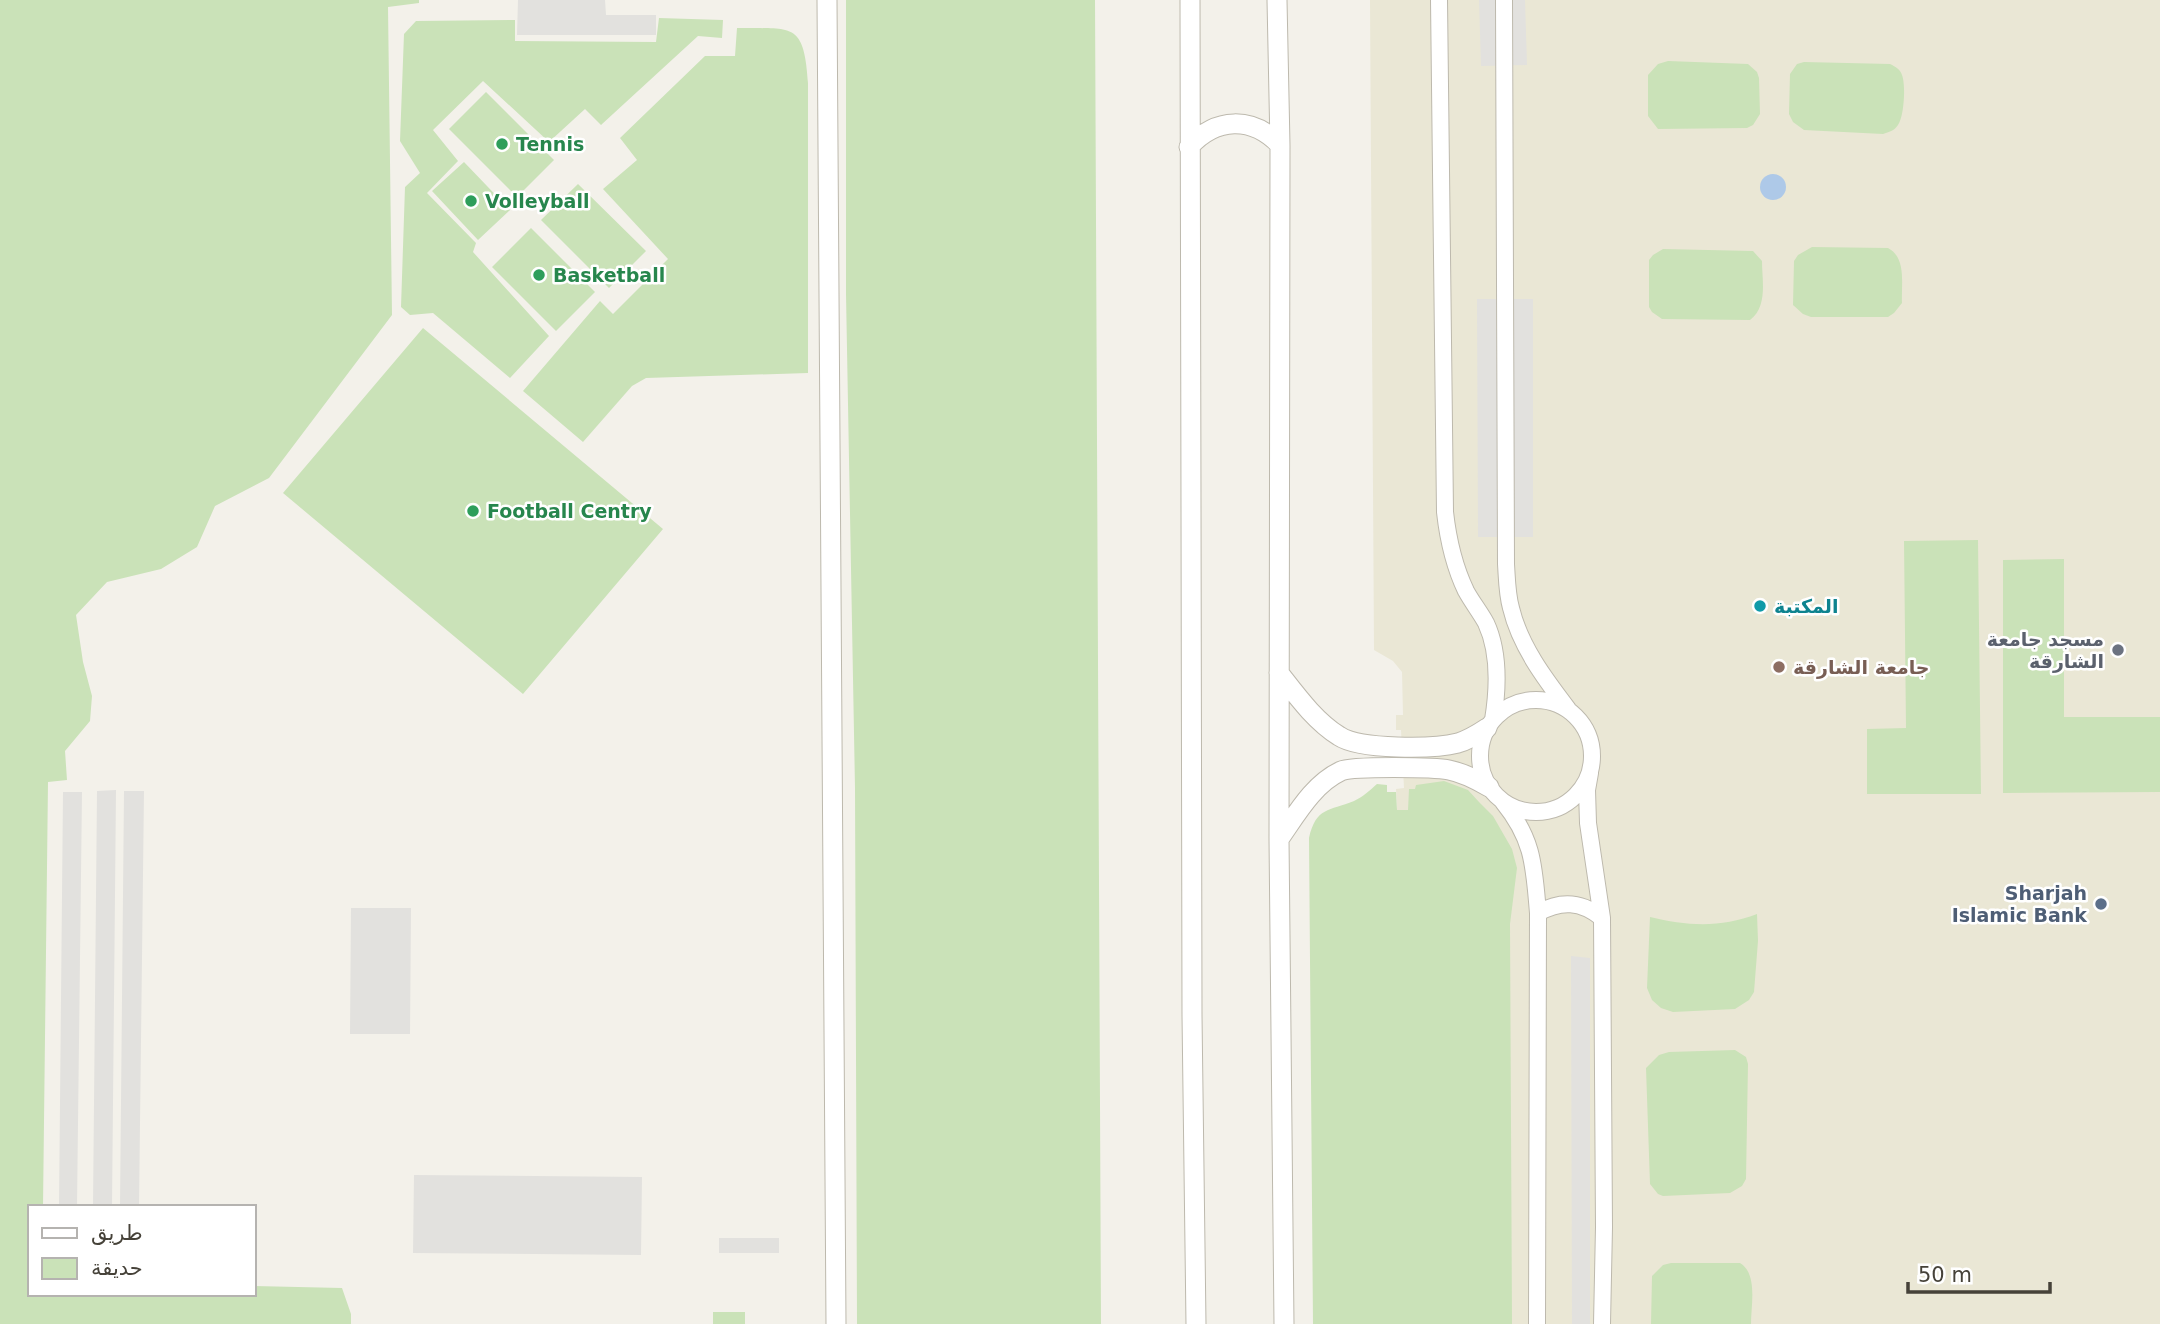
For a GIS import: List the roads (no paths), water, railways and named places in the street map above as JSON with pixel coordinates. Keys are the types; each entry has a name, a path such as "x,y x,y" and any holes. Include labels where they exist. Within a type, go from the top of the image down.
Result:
{"street":[{"path":"827,0 836,1324"},
{"path":"1190,0 1192,988 1198,1320"},
{"path":"1277,0 1280,145 1281,1319"},
{"path":"1504,0 1506,564 1511,608 1521,636 1534,662 1568,709 1583,724 1592,744 1593,759 1587,798 1588,823 1602,918 1602,1324"},
{"path":"1441,2 1445,512 1449,542 1458,571 1465,589 1486,624 1497,671 1497,696 1480,752 1483,776 1489,787 1516,817 1533,860 1538,913 1537,1324"},
{"path":"1189,147 1207,131 1229,124 1252,126 1272,137 1280,145"},
{"path":"1279,673 1309,710 1341,738 1366,745 1424,746 1459,743 1490,724 1511,705 1534,699 1546,700 1568,709"},
{"path":"1341,738 1346,754 1342,771"},
{"path":"1424,746 1425,768"},
{"path":"1279,839 1309,797 1342,771 1370,768 1448,770 1489,787"},
{"path":"1503,802 1528,811 1554,809 1576,796 1590,773"},
{"path":"1538,913 1550,906 1578,904 1591,909 1602,918"}],"water":[{"path":"1773,174 1782,178 1786,187 1782,196 1773,200 1764,196 1760,187 1764,178"}],"place":[{"name":"Tennis","path":"502,144"},
{"name":"Volleyball","path":"471,201"},
{"name":"Basketball","path":"539,275"},
{"name":"Football Centry","path":"473,511"},
{"name":"المكتبة","path":"1760,606"},
{"name":"مسجد جامعة الشارقة","path":"2118,650"},
{"name":"جامعة الشارقة","path":"1779,667"},
{"name":"Sharjah Islamic Bank","path":"2101,904"}]}
